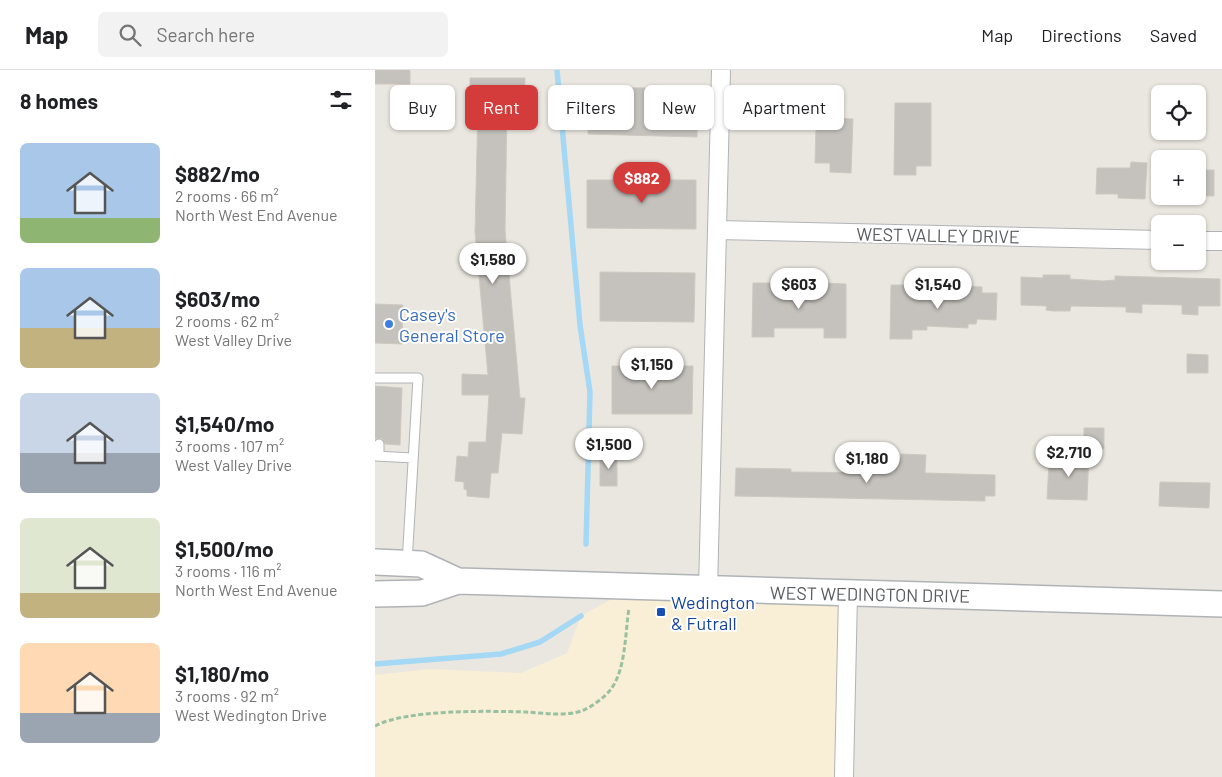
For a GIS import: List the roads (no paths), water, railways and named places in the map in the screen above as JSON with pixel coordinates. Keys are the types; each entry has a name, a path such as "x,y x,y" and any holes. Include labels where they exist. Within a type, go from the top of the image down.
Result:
{"main road":[{"name":"WEST WEDINGTON DRIVE","path":"375,562 421,564 458,581"},
{"name":"WEST WEDINGTON DRIVE","path":"375,594 422,593 458,581 632,588 1222,604"}],"street":[{"path":"709,590 721,70"},
{"name":"WEST VALLEY DRIVE","path":"717,230 1151,240"},
{"path":"1206,241 1222,241"},
{"path":"844,777 848,594"}],"lane":[{"path":"379,381 418,378 407,564"},
{"path":"379,444 377,456 413,458"}],"waterway":[{"path":"557,70 580,325 590,392 586,544"},
{"path":"375,664 501,654 540,642 581,616"}],"place":[{"name":"Casey's General Store","path":"389,324"},
{"name":"Wedington & Futrall","path":"661,612"}]}
